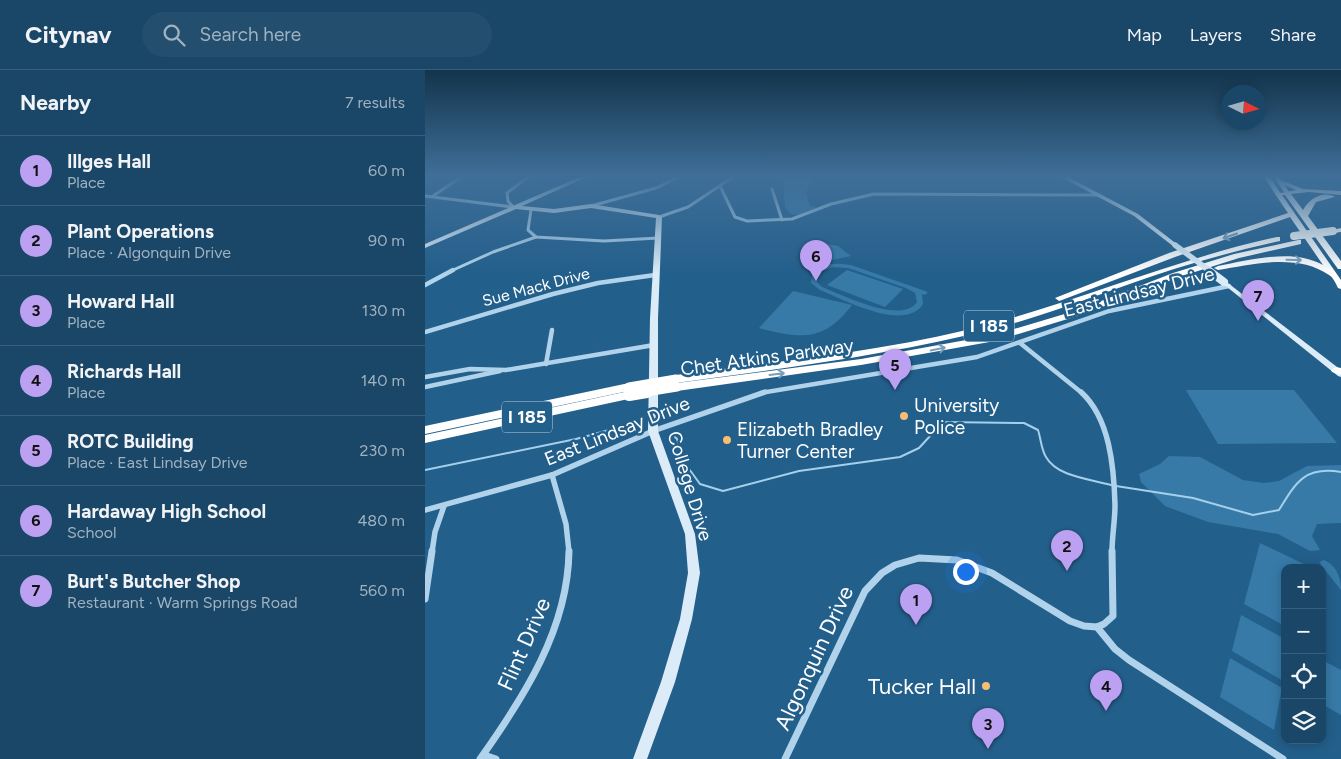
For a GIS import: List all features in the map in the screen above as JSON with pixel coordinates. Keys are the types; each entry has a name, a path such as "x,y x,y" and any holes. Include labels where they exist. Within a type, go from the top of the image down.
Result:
{"highway":[{"path":"1289,209 1326,264 1338,277 1341,286"},
{"path":"1299,209 1341,267"},
{"path":"1304,216 1307,209"},
{"path":"848,355 946,333 997,318 1071,294 1172,255 1293,214"},
{"name":"Chet Atkins Parkway","path":"425,430 629,391 894,349 959,334 1064,305 1224,251 1339,233"},
{"name":"Chet Atkins Parkway","path":"677,383 861,362 995,338 1081,312 1177,274 1296,239"},
{"path":"1333,255 1341,260"},
{"path":"1177,274 1235,265 1297,260 1319,265 1338,277"},
{"name":"Chet Atkins Parkway","path":"425,439 629,391"}],"street":[{"path":"425,246 508,209"},
{"path":"526,209 554,211 568,209"},
{"path":"610,209 659,217 682,209"},
{"path":"731,209 735,217 747,221 782,220 819,209"},
{"path":"779,209 782,220"},
{"path":"1124,209 1135,215 1175,245 1339,372"},
{"path":"531,210 528,230 536,237"},
{"name":"College Drive","path":"640,759 668,682 687,619 694,573 690,534 653,431 655,274 659,217"},
{"path":"425,285 482,256 515,242 536,237 604,241 658,238"},
{"name":"Sue Mack Drive","path":"425,332 571,290 655,274"},
{"name":"East Lindsay Drive","path":"425,510 552,475 653,431 723,405 765,392 977,357 1020,343 1080,319 1226,284"},
{"path":"546,364 552,330"},
{"path":"1020,343 1083,394 1101,419 1114,495 1113,616 1105,624 1097,627 1115,649 1129,660 1283,759"},
{"path":"425,387 506,370 655,345"},
{"path":"425,377 470,369 506,370"},
{"name":"Flint Drive","path":"482,757 508,720 540,662 562,609 569,570 569,540 552,475"},
{"path":"425,599 435,532 444,506"},
{"name":"Algonquin Drive","path":"785,759 865,591 874,579 895,564 911,559 936,557 971,563 996,575 1072,623 1097,627"},
{"path":"482,757 496,759"}],"shaded area":[{"path":"787,209 812,209 797,215 790,214"},
{"path":"821,243 838,246 851,256 813,264 803,245"},
{"path":"825,265 851,265 928,292 925,295 922,294 923,304 914,312 903,315 889,315 873,311 820,290 811,283 812,275 818,269","holes":["833,267 848,268 906,288 915,293 917,302 909,308 898,310 885,309 843,296 822,287 817,282 817,276 822,271"]},
{"path":"847,270 903,289 885,307 827,285"},
{"path":"793,291 852,305 832,326 811,334 787,334 759,328"},
{"path":"1186,390 1294,390 1337,443 1218,444"},
{"path":"1169,456 1200,457 1243,480 1264,483 1279,481 1307,466 1341,465 1341,523 1317,524 1312,536 1320,550 1310,551 1278,534 1208,522 1165,506 1141,482 1139,474 1160,464"},
{"path":"1260,543 1304,564 1281,564 1281,624 1244,604"},
{"path":"1323,560 1328,562 1337,572 1341,590 1326,571 1326,564 1321,564 1320,562"},
{"path":"1241,615 1281,637 1281,680 1232,651"},
{"path":"1230,658 1281,687 1274,730 1220,697"},
{"path":"1326,662 1341,670 1341,715 1326,706"}],"waterway":[{"path":"672,434 677,439 684,462 700,484 723,491 799,471 900,457 919,448 943,422 1024,423 1038,430 1044,454 1051,464 1058,469 1075,476 1111,485"},
{"path":"425,470 576,439 624,426 637,427"},
{"path":"1116,486 1193,498 1253,515 1279,510 1297,484 1310,474 1319,471 1341,472"}],"place":[{"name":"Hardaway High School","path":"816,281"},
{"name":"Burt's Butcher Shop","path":"1258,321"},
{"name":"ROTC Building","path":"895,390"},
{"name":"University Police","path":"904,416"},
{"name":"Elizabeth Bradley Turner Center","path":"727,440"},
{"name":"Plant Operations","path":"1067,571"},
{"name":"Illges Hall","path":"916,625"},
{"name":"Tucker Hall","path":"986,686"},
{"name":"Richards Hall","path":"1106,711"},
{"name":"Howard Hall","path":"988,749"}]}
